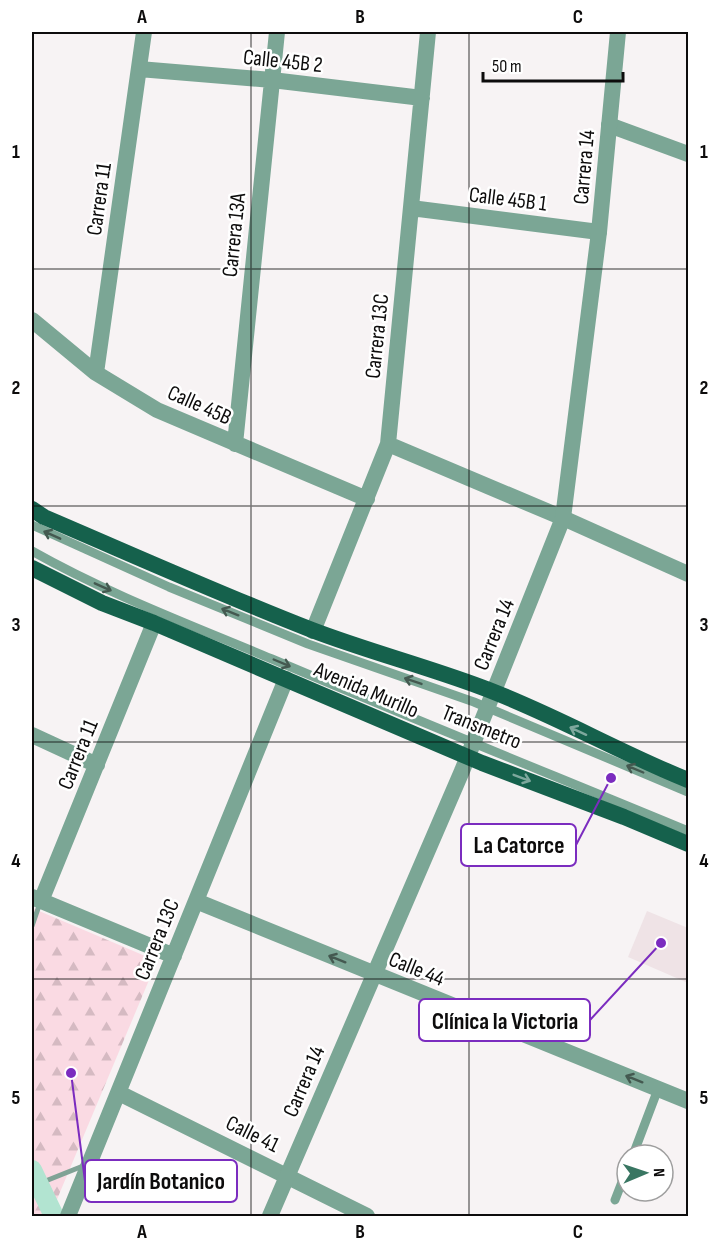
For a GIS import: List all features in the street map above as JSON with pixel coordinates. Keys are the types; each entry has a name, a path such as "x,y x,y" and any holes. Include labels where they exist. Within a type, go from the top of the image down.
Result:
{"main road":[{"name":"Avenida Murillo","path":"32,509 313,631 688,780"},
{"name":"Avenida Murillo","path":"32,568 102,603 286,679 470,750 688,843"}],"street":[{"name":"Carrera 11","path":"96,374 144,32"},
{"name":"Carrera 13A","path":"235,444 278,32"},
{"name":"Carrera 13C","path":"313,631 388,444 428,32"},
{"name":"Carrera 14","path":"270,1216 470,750 564,518 599,232 618,32"},
{"name":"Calle 45B 2","path":"139,69 272,80 422,98"},
{"path":"609,125 688,154"},
{"name":"Calle 45B 1","path":"411,208 599,232"},
{"name":"Calle 45B","path":"32,320 96,374 158,411 367,499"},
{"path":"388,444 564,518 688,574"},
{"name":"Carrera 11","path":"36,899 97,765 154,623"},
{"name":"Carrera 13C","path":"68,1216 286,679"},
{"path":"32,735 97,765"},
{"path":"36,899 174,956"},
{"name":"Calle 44","path":"196,901 688,1101"},
{"name":"Calle 41","path":"119,1093 367,1216"}],"lane":[{"name":"Transmetro","path":"32,525 169,587 308,644 491,700 688,792"},
{"name":"Transmetro","path":"32,551 66,571 470,750 688,831"},
{"path":"638,1143 658,1089"}],"shaded area":[{"path":"647,911 688,928 688,983 628,957"}],"green space":[{"path":"32,908 157,961 50,1216 32,1216"}],"waterway":[{"path":"32,926 40,903"},
{"path":"38,1184 83,1166"},
{"path":"32,1170 54,1216"}],"place":[{"name":"La Catorce","path":"611,778"},
{"name":"Clínica la Victoria","path":"661,943"},
{"name":"Jardín Botanico","path":"71,1073"}]}
